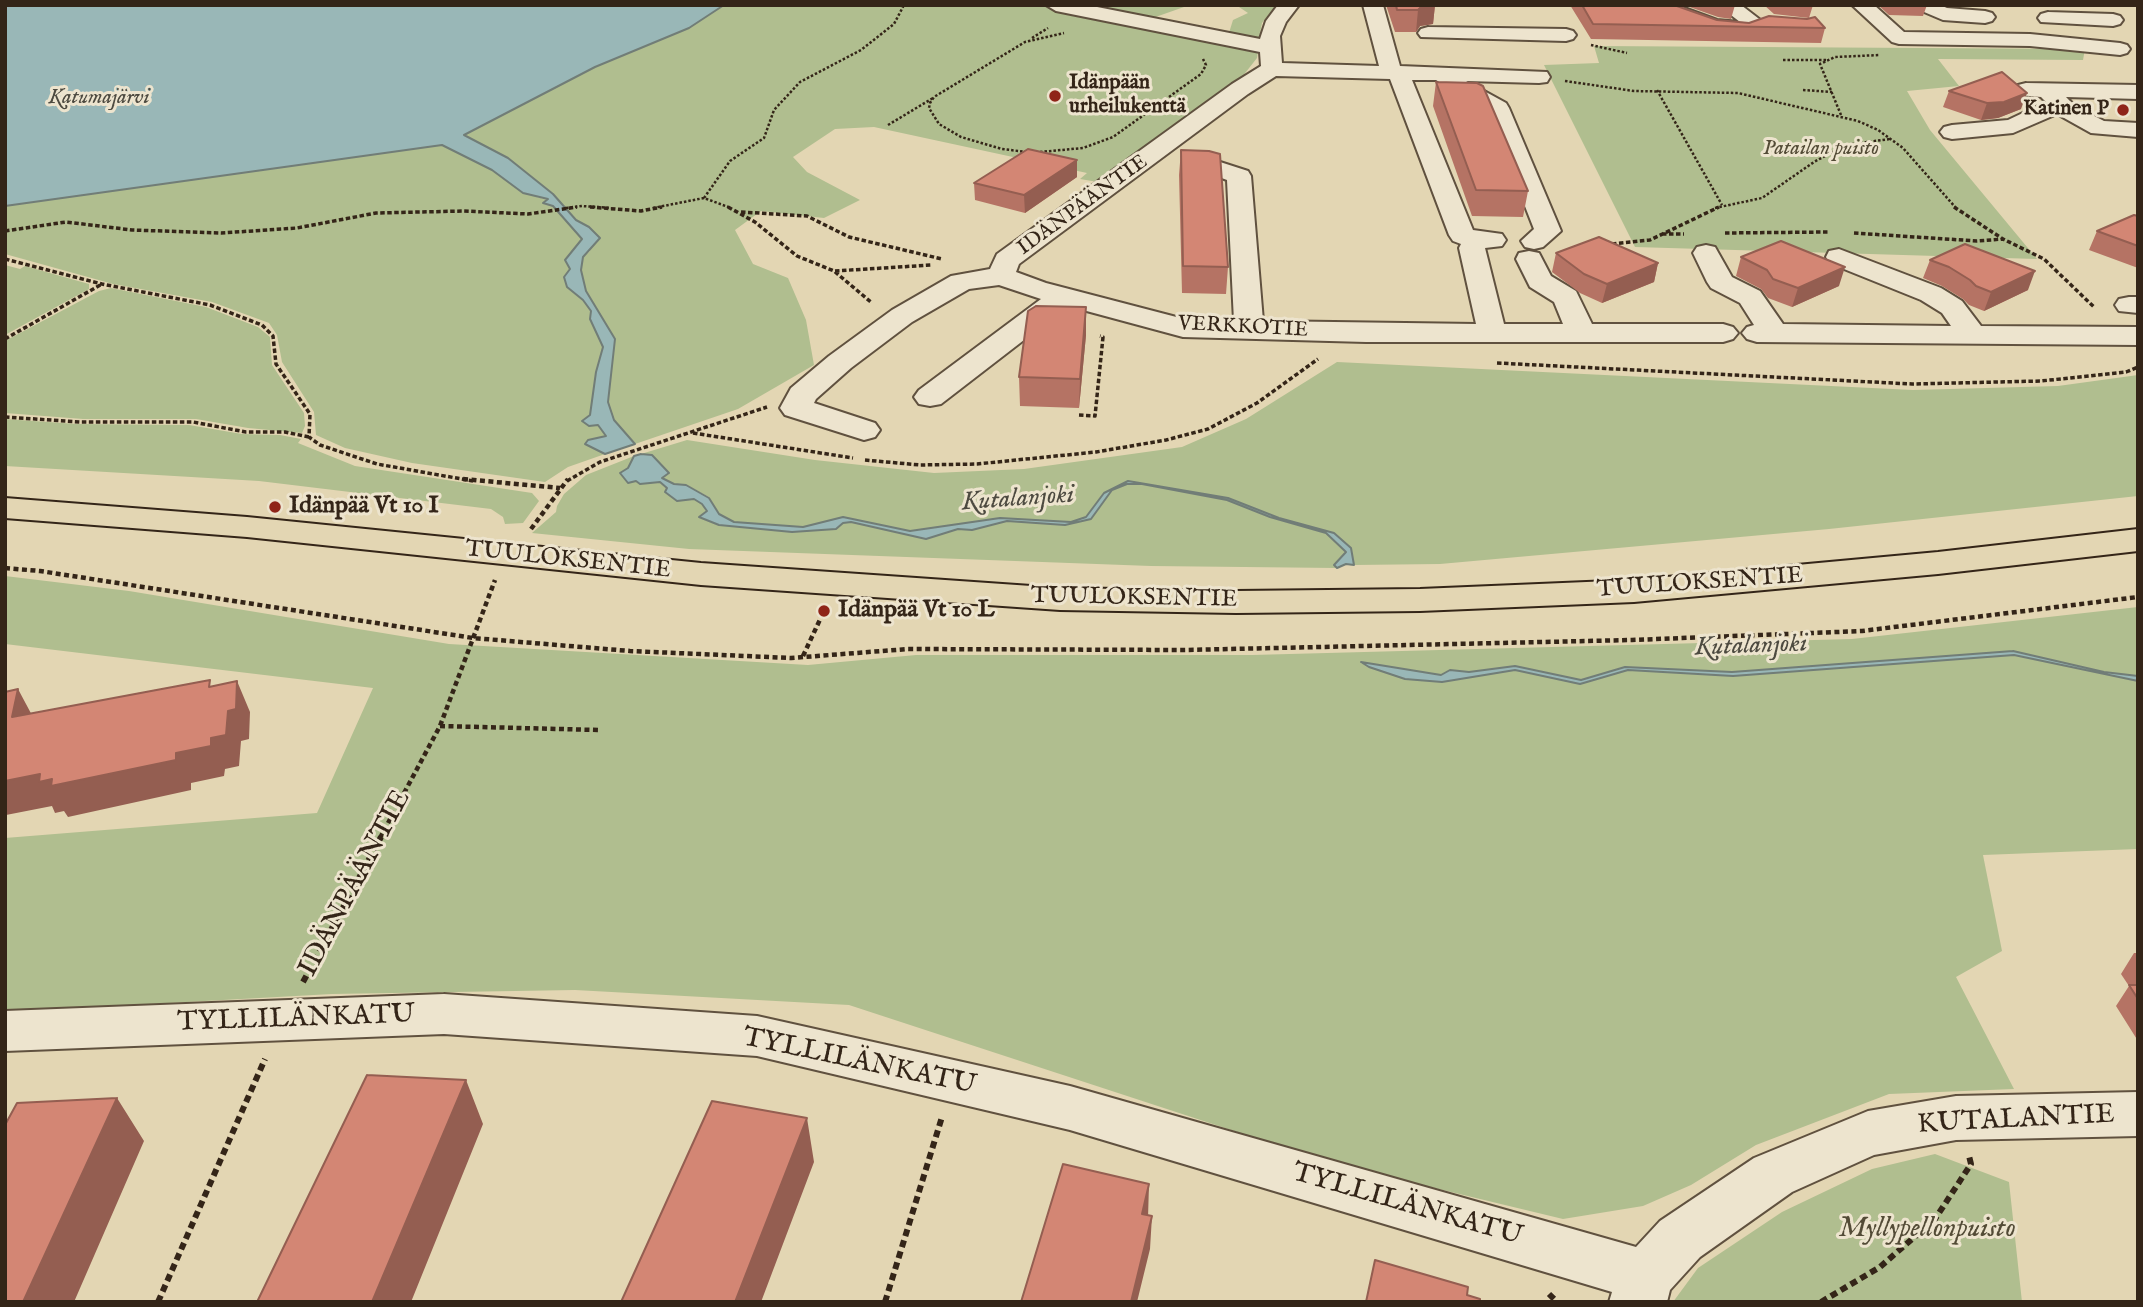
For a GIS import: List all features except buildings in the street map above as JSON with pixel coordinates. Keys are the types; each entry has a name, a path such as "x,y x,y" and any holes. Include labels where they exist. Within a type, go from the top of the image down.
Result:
{"highway":[{"name":"TUULOKSENTIE","path":"5,508 247,527 714,575 1060,599 1420,600 1633,591 1938,563 2138,540"}],"street":[{"path":"1271,58 1276,21 1289,5"},
{"path":"1373,5 1391,63 1462,235 1482,244 1492,333"},
{"path":"1657,5 1714,26 1746,29 1757,25 1728,5"},
{"path":"1750,5 1767,23 1773,24"},
{"path":"1862,5 1899,38 2030,40 2131,72"},
{"path":"1924,5 1935,12 1955,16 2007,18"},
{"path":"2032,18 2114,13 2131,72"},
{"path":"1054,15 1167,28 1271,58 1391,63 1529,56"},
{"path":"1429,33 1446,24 1566,35"},
{"path":"1324,51 1391,63 1441,76 1539,77"},
{"name":"IDÄNPÄÄNTIE","path":"802,395 840,362 964,274 1000,276 1007,260 1240,89 1271,58"},
{"path":"1952,132 2012,127 2044,95 2131,72"},
{"path":"1441,76 1498,108 1548,231 1531,250 1539,281 1566,297 1581,333"},
{"path":"2044,95 2099,128 2138,130"},
{"path":"1217,168 1239,176 1249,330"},
{"path":"1706,253 1721,282 1750,297 1765,333 2129,336"},
{"path":"1839,257 1931,294 1952,307 1973,335"},
{"name":"VERKKOTIE","path":"1000,276 1183,328 1492,333 1723,333"},
{"path":"930,397 1063,296"},
{"path":"802,395 796,408 864,430"},
{"name":"TYLLILÄNKATU","path":"5,1031 444,1014 757,1036 1070,1108 1642,1289"},
{"name":"KUTALANTIE","path":"1642,1289 1680,1239 1773,1175 1868,1134 1956,1118 2138,1114"}],"path":[{"path":"704,198 730,161 764,138 774,110 800,82 861,50 894,23 904,5"},
{"path":"888,125 1025,42 1054,15"},
{"path":"934,97 929,108 939,124 961,137 981,144 1022,152 1042,152 1062,151 1098,143 1113,137 1205,70 1206,65 1198,52 1178,39 1159,33 1167,28"},
{"path":"1025,42 1070,33"},
{"path":"1566,35 1588,45 1627,53"},
{"path":"1783,60 1827,60"},
{"path":"1539,77 1633,91 1737,92 1841,116 1878,130 1903,148 1951,205 2003,239 2044,259 2129,336"},
{"path":"1803,90 1832,92"},
{"path":"1657,91 1722,205"},
{"path":"1602,244 1650,240 1722,205 1762,198 1814,162 1845,145 1891,139"},
{"path":"5,231 66,222 132,230 221,233 297,228 376,213 464,211 528,215 582,206 641,211 704,198 755,222 797,256 834,271 861,292 892,324"},
{"path":"737,212 807,216 849,237 964,274"},
{"path":"5,259 102,285 210,305 262,325 273,336 276,364 310,414 309,437"},
{"path":"834,271 907,265 964,274"},
{"path":"5,339 102,285"},
{"path":"1035,318 1103,337 1095,416 1079,415"},
{"path":"693,433 866,460 920,465 977,464 1096,452 1166,440 1208,429 1257,403 1324,354"},
{"path":"1490,363 1913,384 2041,381 2126,372 2138,367"},
{"path":"530,530 569,478 600,462 802,395"},
{"path":"5,416 80,422 193,422 246,432 285,432 309,437 320,444 377,464 480,482 560,488"},
{"path":"5,568 40,571 474,638 630,651 802,657 908,649 1185,650 1632,640 1862,631 2138,597"},
{"name":"IDÄNPÄÄNTIE","path":"158,1302 284,1019 440,726 495,579"},
{"path":"802,657 824,611"},
{"path":"440,726 599,730"},
{"path":"1821,1302 1880,1267 1935,1219 1971,1164 1956,1118"},
{"path":"885,1302 942,1119"},
{"path":"1546,1291 1557,1302"}],"green space":[{"path":"724,5 1047,5 1258,51 1257,58 1242,77 1098,182 1080,179 1087,173 874,127 835,129 793,157 807,172 860,200 824,218 761,211 735,230 753,264 788,278 806,320 814,365 738,409 635,444 614,420 608,402 615,339 586,291 581,270 583,257 590,251 589,227 576,220 553,194 508,159 537,197 548,200 544,203 553,206 582,239 566,260 570,269 567,287 583,300 591,311 590,319 603,347 596,372 590,415 606,436 589,440 605,454 568,467 545,482 412,463 345,448 316,435 314,412 282,362 277,335 269,323 212,302 113,284 5,254 5,206 442,145 599,65 689,28"},
{"path":"1073,5 1276,5 1262,23 1259,39 1228,36 1233,20 1248,13 1239,7 1184,7 1147,20"},
{"name":"Patailan puisto","path":"1594,46 2085,49 2083,60 1938,59 1959,86 1907,91 1930,130 2037,259 1635,247 1544,65 1599,63"},
{"path":"5,265 20,269 25,266 89,284 89,289 5,335"},
{"path":"111,288 206,307 258,327 270,337 272,365 304,413 305,426 302,433 248,428 196,419 83,419 5,413 5,341 99,291"},
{"path":"1337,362 1913,390 2058,386 2138,375 2138,496 1829,529 1440,564 1354,565 1351,548 1334,533 1279,518 1228,498 1129,481 1104,493 1086,517 1071,522 1000,518 910,531 843,517 803,527 734,522 719,514 709,497 686,485 674,484 662,478 669,474 652,455 641,454 687,440 815,460 934,473 1024,469 1182,447 1246,419"},
{"path":"5,419 77,424 189,425 242,434 280,435 301,439 298,443 355,466 532,493 539,501 523,523 505,524 503,517 491,509 259,481 5,466"},
{"path":"634,456 628,469 636,481 660,482 667,488 665,492 677,501 694,499 707,511 699,517 719,525 792,532 836,529 843,523 851,522 926,538 958,529 972,530 1007,521 1065,525 1091,519 1112,490 1127,484 1142,484 1227,500 1270,517 1326,533 1346,552 1334,565 1337,568 1151,566 689,549 532,533 556,512 564,494 586,475"},
{"path":"5,576 129,591 449,644 808,665 916,655 1252,655 1852,639 2138,607 2138,849 1983,855 2002,951 1956,977 2014,1089 1889,1094 1756,1145 1691,1185 1643,1206 1563,1219 1335,1164 849,1005 575,990 332,994 5,1012 5,838 317,813 373,688 5,644"},
{"name":"Myllypellonpuisto","path":"1935,1154 2009,1182 2022,1302 1673,1302 1698,1268 1782,1212 1872,1169"}],"water":[{"name":"Katumajärvi","path":"5,5 724,5 689,28 595,67 464,135 508,158 553,194 576,220 589,227 600,238 583,257 581,270 586,291 615,339 608,402 614,420 635,444 605,454 585,444 588,440 606,436 598,425 589,426 582,421 590,415 596,372 603,347 590,319 591,311 583,300 567,287 564,277 570,269 565,260 582,239 553,206 543,203 548,199 523,193 492,170 442,145 5,206"},
{"path":"652,455 669,473 662,478 674,484 686,485 709,498 719,514 734,522 803,527 843,517 910,531 1000,518 1071,522 1086,517 1104,493 1128,481 1228,498 1279,518 1334,533 1351,548 1354,565 1346,564 1337,568 1334,565 1346,552 1326,533 1270,517 1227,500 1142,484 1127,484 1112,490 1091,519 1065,525 1007,521 972,530 958,529 926,539 851,522 843,523 836,529 792,532 719,525 699,517 707,511 702,504 694,499 677,501 665,492 667,488 660,482 628,483 620,473 628,468 634,456"},
{"path":"2013,651 2104,672 2138,676 2138,681 2014,655 1733,676 1628,670 1580,684 1515,670 1442,682 1405,679 1361,662 1441,675 1450,670 1469,672 1515,666 1581,680 1625,667 1732,672"}],"place":[{"name":"Idänpään urheilukenttä","path":"1055,96"},
{"name":"Katinen P","path":"2123,110"},
{"name":"Idänpää Vt 10 I","path":"275,507"},
{"name":"Idänpää Vt 10 L","path":"824,611"}],"water label":[{"name":"Kutalanjoki","path":"1018,500"},
{"name":"Kutalanjoki","path":"1751,647"}]}
